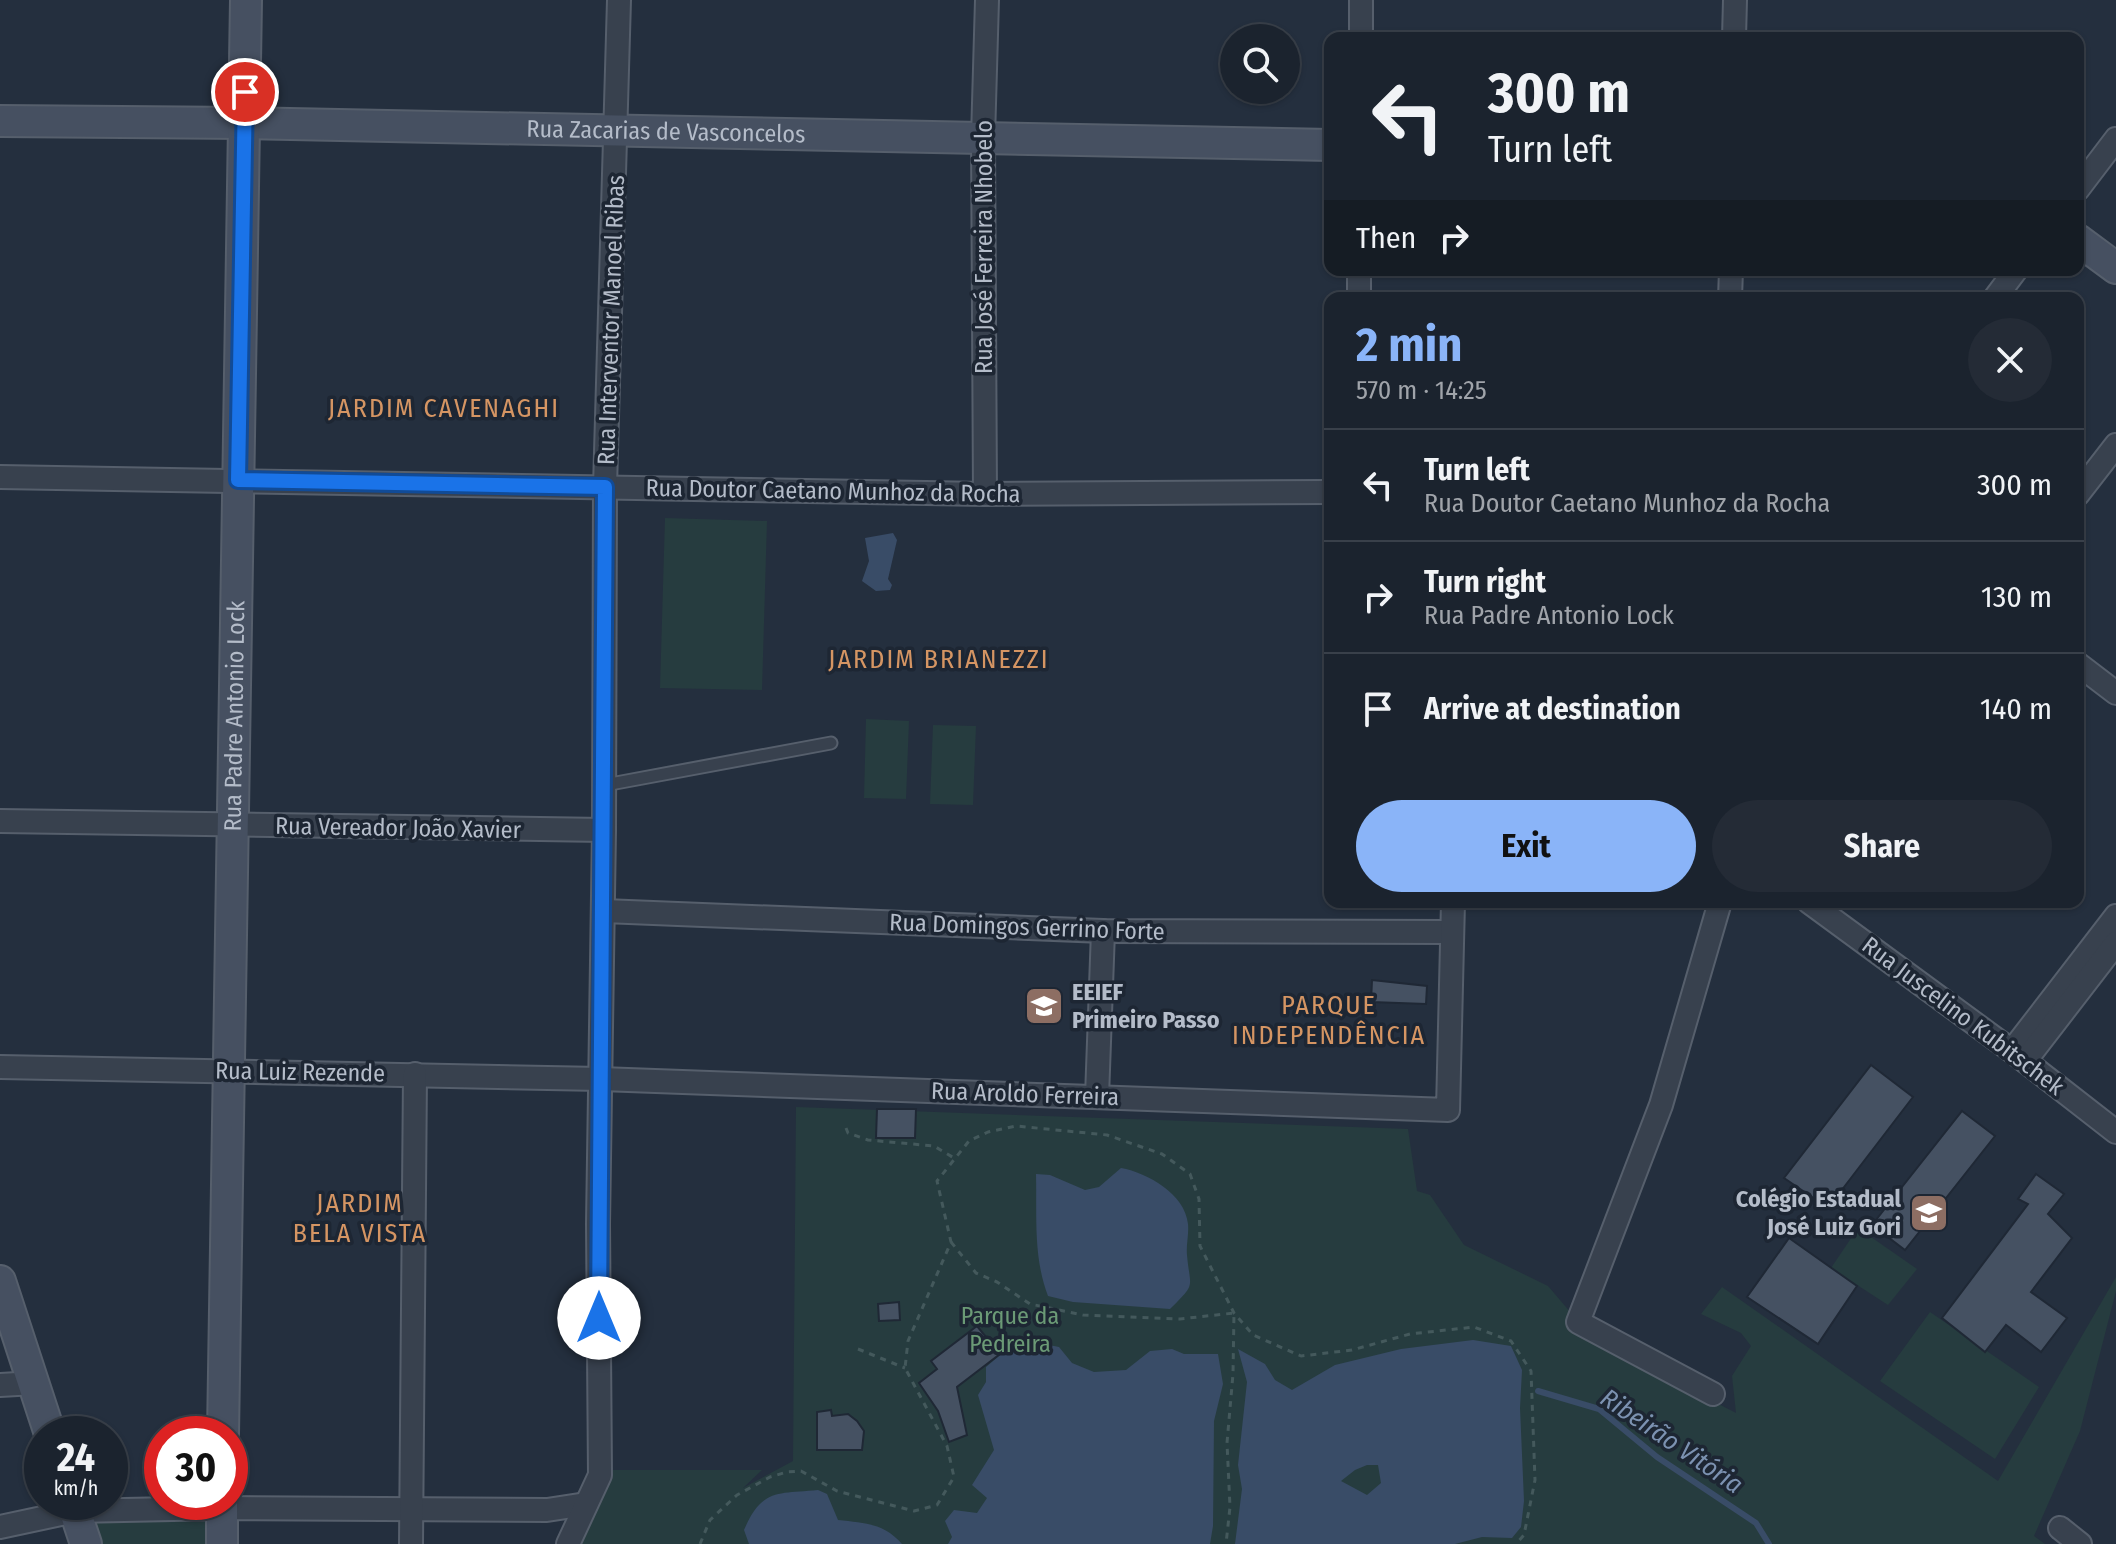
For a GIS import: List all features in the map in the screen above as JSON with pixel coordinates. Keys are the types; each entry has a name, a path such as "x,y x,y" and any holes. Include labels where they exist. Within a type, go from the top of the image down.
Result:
{"main road":[{"name":"Rua Padre Antonio Lock","path":"223,1416 246,0"},
{"name":"Rua Zacarias de Vasconcelos","path":"0,121 244,123 1324,145"},
{"path":"2084,244 2116,268"},
{"path":"0,1281 45,1416"},
{"path":"78,1520 86,1544"},
{"path":"222,1520 222,1544"}],"street":[{"name":"Rua Interventor Manoel Ribas","path":"568,1544 600,1475 598,1224 604,911 605,487 619,0"},
{"name":"Rua José Ferreira Nhobelo","path":"985,494 983,138 987,0"},
{"path":"1361,0 1361,32"},
{"path":"1734,32 1735,0"},
{"path":"2084,181 2116,139"},
{"path":"2084,486 2116,445"},
{"name":"Rua Doutor Caetano Munhoz da Rocha","path":"0,477 985,494 1324,492"},
{"path":"2084,669 2116,693"},
{"name":"Rua Vereador João Xavier","path":"0,821 604,830"},
{"path":"1451,932 1453,908"},
{"path":"1713,1394 1578,1322 1661,1105 1718,908"},
{"name":"Rua Juscelino Kubitschek","path":"1817,908 2116,1132"},
{"name":"Rua Domingos Gerrino Forte","path":"604,911 1103,931 1451,932"},
{"path":"2018,1056 2116,916"},
{"path":"1097,1097 1103,931"},
{"name":"Rua Aroldo Ferreira","path":"601,1079 1448,1110 1451,932"},
{"path":"2018,1056 2116,943"},
{"name":"Rua Luiz Rezende","path":"0,1067 601,1079"},
{"path":"411,1544 415,1074"},
{"path":"0,1385 35,1383"},
{"path":"248,1506 547,1510 586,1504"},
{"path":"0,1527 26,1520"},
{"path":"2060,1528 2080,1544"}],"lane":[{"path":"605,785 831,743"}],"path":[{"path":"1234,1313 1180,1319 1083,1315 1030,1304 997,1282 976,1273 951,1242 937,1181 969,1141 988,1132 1016,1126 1107,1135 1162,1154 1190,1174 1199,1199 1200,1246 1234,1313 1253,1335 1301,1356 1352,1350 1410,1334 1474,1327 1511,1341 1531,1371 1535,1480 1524,1535 1516,1544"},
{"path":"846,1128 848,1133 868,1140 934,1146 954,1159"},
{"path":"700,1544 710,1520 737,1495 770,1477 787,1472 801,1471 837,1491 914,1511 937,1505 954,1477 947,1446 905,1368 908,1341 951,1242"},
{"path":"1226,1544 1230,1507 1227,1443 1234,1313"},
{"path":"858,1349 905,1368"}],"green space":[{"path":"665,518 767,521 762,690 660,688"},
{"path":"866,719 909,721 906,799 864,798"},
{"path":"933,725 976,726 973,805 930,804"},
{"name":"Parque da Pedreira","path":"796,1107 1408,1129 1417,1191 1430,1195 1464,1245 1548,1286 1595,1341 1736,1413 1732,1376 1751,1346 1741,1333 1701,1314 1722,1287 1998,1481 2116,1277 2116,1291 2080,1431 2034,1536 2045,1544 576,1544 609,1470 762,1470 743,1488 793,1461"},
{"path":"1858,1228 1917,1269 1888,1305 1831,1268"},
{"path":"1930,1312 2039,1387 1995,1459 1880,1381"},
{"path":"209,1520 209,1544 95,1544 88,1523"}],"water":[{"path":"893,533 897,540 888,579 892,585 890,590 876,591 862,581 869,561 865,538"},
{"path":"1121,1168 1164,1187 1173,1194 1185,1213 1190,1285 1170,1309 1073,1302 1048,1296 1038,1251 1036,1174 1050,1175 1085,1190 1099,1187"},
{"path":"1024,1340 1059,1347 1072,1363 1094,1372 1126,1370 1150,1351 1172,1349 1184,1354 1218,1354 1223,1384 1214,1421 1213,1526 1210,1544 948,1544 952,1537 945,1521 954,1510 977,1513 987,1498 972,1485 994,1450 978,1395 986,1382 986,1367 1007,1349"},
{"path":"1473,1340 1511,1346 1522,1370 1520,1408 1524,1501 1521,1527 1512,1538 1482,1537 1455,1544 1235,1544 1242,1489 1238,1465 1247,1382 1238,1349 1265,1364 1275,1380 1292,1390 1335,1365 1401,1349","holes":["1378,1465 1381,1483 1367,1495 1341,1481 1355,1470"]},
{"path":"818,1490 827,1494 838,1520 881,1528 902,1544 749,1544 744,1530 765,1500 782,1493"}],"building":[{"path":"1372,980 1427,986 1426,1004 1371,1002"},
{"path":"1871,1065 1913,1097 1828,1208 1784,1178"},
{"path":"877,1109 916,1109 915,1138 876,1138"},
{"path":"1962,1111 1995,1136 1905,1250 1872,1225"},
{"path":"2036,1174 2064,1194 2048,1214 2072,1238 2031,1292 2067,1318 2041,1352 2006,1325 1985,1352 1942,1318 2028,1204 2018,1199"},
{"path":"1789,1238 1857,1286 1818,1344 1747,1297"},
{"path":"899,1302 900,1320 879,1321 878,1304"},
{"path":"977,1326 1000,1354 957,1387 967,1435 949,1442 938,1411 919,1383 937,1369 931,1361"},
{"path":"831,1410 832,1416 848,1414 857,1421 864,1431 862,1450 817,1450 817,1412"}],"waterway":[{"name":"Ribeirão Vitória","path":"1538,1391 1599,1409 1657,1457 1756,1523 1769,1544"}],"place":[{"name":"EEIEF Primeiro Passo","path":"1044,1006"},
{"name":"Colégio Estadual José Luiz Gori","path":"1929,1213"}],"district":[{"name":"JARDIM CAVENAGHI","path":"444,408"},
{"name":"JARDIM BRIANEZZI","path":"939,659"},
{"name":"PARQUE INDEPENDÊNCIA","path":"1329,1020"},
{"name":"JARDIM BELA VISTA","path":"360,1218"}],"route":[{"path":"245,92 238,480 605,487 599,1318"}]}
